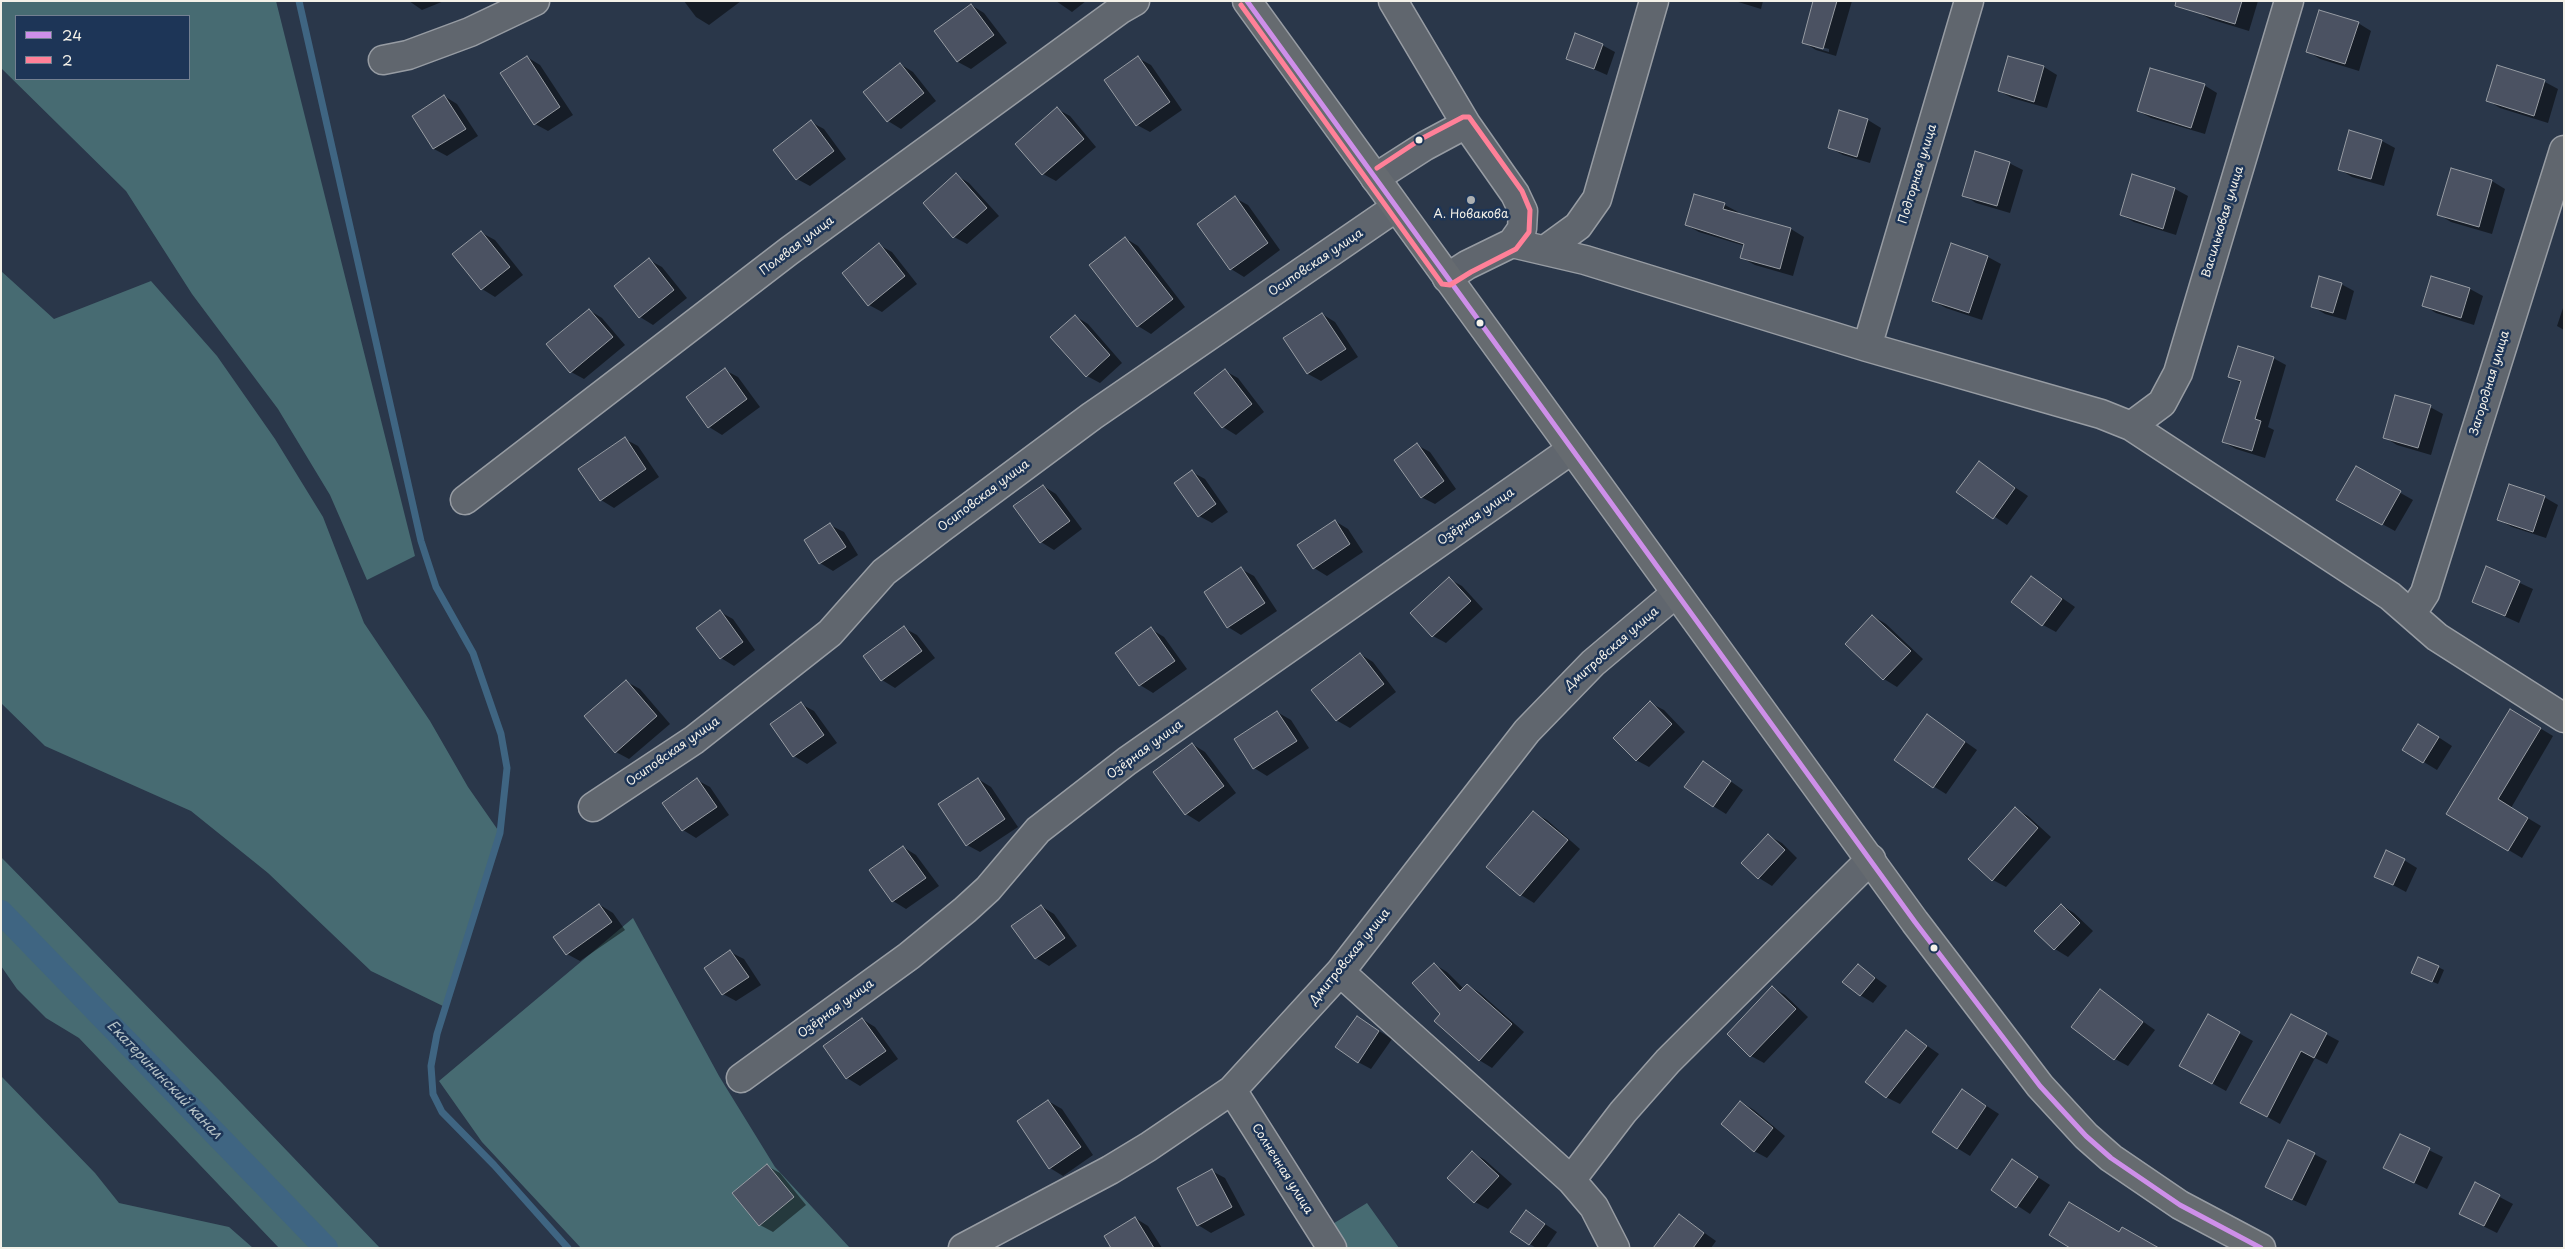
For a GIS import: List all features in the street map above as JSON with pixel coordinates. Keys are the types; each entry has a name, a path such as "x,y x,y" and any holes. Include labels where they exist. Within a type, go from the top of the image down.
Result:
{"main road":[{"path":"1247,1 1395,208 1871,859 1915,922 2046,1093 2086,1136 2111,1158 2180,1205 2261,1248"}],"street":[{"path":"383,60 408,55 470,32 535,1"},
{"name":"Полевая улица","path":"465,500 797,245 1121,9 1135,1"},
{"path":"1393,1 1466,124 1515,194 1522,211 1522,229 1512,243 1447,278"},
{"path":"1545,250 1578,226 1597,199 1654,1"},
{"name":"Подгорная улица","path":"1866,346 1969,1"},
{"name":"Васильковая улица","path":"2131,426 2162,403 2178,373 2289,1"},
{"path":"1375,178 1425,146 1466,124"},
{"name":"Загородная улица","path":"2412,613 2426,593 2564,150"},
{"name":"Осиповская улица","path":"593,807 694,740 830,633 884,572 948,523 1092,416 1395,208"},
{"path":"1512,243 1585,260 1866,346 2101,414 2131,426 2390,596 2412,613 2437,637 2564,718"},
{"name":"Озёрная улица","path":"741,1078 909,956 958,916 988,889 1038,830 1127,761 1572,450"},
{"name":"Дмитровская улица","path":"963,1248 1110,1170 1148,1147 1232,1090 1340,972 1527,731 1593,663 1676,593"},
{"path":"1571,1180 1623,1112 1668,1061 1871,859"},
{"path":"1340,972 1571,1180 1594,1207 1615,1248"},
{"name":"Солнечная улица","path":"1232,1090 1332,1248"}],"green space":[{"path":"1,1 276,1 415,556 367,580 330,495 278,409 192,294 126,191 1,68"},
{"path":"1,271 54,319 151,281 217,356 275,439 323,517 364,623 430,721 468,787 500,833 445,1007 371,971 268,873 191,811 45,746 1,703"},
{"path":"1,857 380,1248 279,1248 79,1038 46,1018 17,989 1,966"},
{"path":"633,918 719,1076 775,1167 850,1248 581,1248 482,1142 439,1081"},
{"path":"1,1076 95,1173 119,1203 229,1227 253,1248 1,1248"},
{"path":"1367,1203 1399,1248 1347,1248 1331,1225"}],"building":[{"path":"1813,1 1837,1 1823,49 1802,43"},
{"path":"2176,1 2242,1 2235,24 2175,6"},
{"path":"971,4 994,35 957,62 934,31"},
{"path":"2319,10 2359,22 2345,64 2306,52"},
{"path":"1575,33 1603,44 1594,69 1566,59"},
{"path":"527,56 560,107 534,125 500,73"},
{"path":"1138,56 1170,102 1136,126 1104,80"},
{"path":"2008,56 2044,66 2034,102 1998,91"},
{"path":"900,63 924,93 887,122 863,92"},
{"path":"2497,65 2545,80 2534,116 2486,101"},
{"path":"2150,68 2205,84 2191,128 2137,111"},
{"path":"444,95 466,129 433,149 412,116"},
{"path":"1057,107 1084,139 1042,175 1015,144"},
{"path":"1839,110 1868,119 1857,157 1828,148"},
{"path":"811,120 834,151 796,180 773,150"},
{"path":"2349,130 2382,140 2371,179 2338,170"},
{"path":"1975,151 2010,162 1997,206 1962,196"},
{"path":"2451,168 2492,180 2479,227 2437,215"},
{"path":"956,173 987,208 953,238 923,203"},
{"path":"2132,174 2175,188 2163,229 2120,215"},
{"path":"1694,194 1725,203 1723,209 1791,228 1780,269 1740,258 1744,244 1685,225"},
{"path":"1235,196 1268,243 1230,270 1197,224"},
{"path":"481,231 510,267 481,290 452,254"},
{"path":"1125,237 1173,299 1137,327 1089,265"},
{"path":"879,243 905,276 868,306 842,273"},
{"path":"1951,243 1988,256 1969,313 1932,301"},
{"path":"649,258 674,290 639,318 614,286"},
{"path":"2319,276 2342,283 2333,313 2311,307"},
{"path":"2431,276 2470,288 2461,318 2422,306"},
{"path":"589,309 613,337 570,373 546,344"},
{"path":"1322,313 1346,349 1307,374 1283,338"},
{"path":"1075,315 1110,355 1086,377 1050,337"},
{"path":"2238,346 2274,357 2255,419 2261,421 2252,451 2222,442 2241,381 2228,377"},
{"path":"725,368 747,399 708,428 686,397"},
{"path":"1225,369 1252,404 1222,428 1194,393"},
{"path":"2395,395 2431,405 2418,448 2383,438"},
{"path":"625,437 646,469 600,501 578,469"},
{"path":"1417,443 1444,481 1421,498 1394,460"},
{"path":"1979,461 2015,488 1993,519 1956,492"},
{"path":"2356,466 2401,491 2382,525 2336,500"},
{"path":"1192,470 1216,504 1198,517 1174,483"},
{"path":"2509,484 2545,496 2533,532 2497,520"},
{"path":"1043,485 1070,521 1040,543 1013,506"},
{"path":"1335,520 1350,544 1313,569 1297,545"},
{"path":"830,523 846,547 819,564 804,540"},
{"path":"2486,566 2520,581 2505,616 2472,602"},
{"path":"1241,567 1265,603 1227,628 1204,592"},
{"path":"2031,576 2062,599 2042,626 2011,602"},
{"path":"1449,577 1471,601 1432,637 1410,613"},
{"path":"720,610 743,642 720,659 696,628"},
{"path":"1872,615 1911,651 1883,680 1845,644"},
{"path":"904,626 922,651 881,681 863,656"},
{"path":"1151,627 1175,661 1139,686 1115,653"},
{"path":"1360,653 1384,684 1336,721 1311,690"},
{"path":"626,680 657,716 615,753 584,716"},
{"path":"1650,701 1672,724 1636,761 1613,738"},
{"path":"801,702 824,735 793,757 770,724"},
{"path":"2510,709 2541,728 2498,799 2528,818 2508,851 2446,814"},
{"path":"1277,711 1297,741 1253,769 1234,739"},
{"path":"1927,714 1965,742 1933,788 1894,760"},
{"path":"2418,724 2439,737 2423,763 2402,750"},
{"path":"1192,743 1224,786 1185,815 1153,772"},
{"path":"1703,761 1731,781 1713,807 1684,787"},
{"path":"697,778 717,807 682,831 662,803"},
{"path":"978,778 1005,819 966,846 938,804"},
{"path":"2015,807 2038,828 1992,881 1968,859"},
{"path":"1533,811 1568,840 1520,896 1486,867"},
{"path":"1768,834 1785,850 1758,879 1741,863"},
{"path":"903,846 926,878 892,902 869,870"},
{"path":"2386,850 2405,859 2393,885 2374,877"},
{"path":"599,904 612,922 566,955 553,937"},
{"path":"2061,904 2080,923 2054,950 2034,931"},
{"path":"1041,905 1065,938 1035,959 1011,926"},
{"path":"730,950 749,977 722,995 704,968"},
{"path":"2418,957 2439,966 2432,982 2411,973"},
{"path":"1434,963 1460,991 1467,984 1512,1024 1479,1061 1434,1021 1440,1014 1412,983"},
{"path":"1858,964 1875,978 1860,996 1842,982"},
{"path":"1772,986 1796,1009 1750,1057 1727,1034"},
{"path":"2100,989 2143,1022 2114,1060 2071,1027"},
{"path":"2208,1014 2240,1032 2212,1084 2179,1066"},
{"path":"2291,1014 2327,1033 2314,1058 2301,1051 2267,1117 2240,1103"},
{"path":"1357,1016 1379,1031 1358,1063 1335,1047"},
{"path":"862,1018 886,1051 846,1079 823,1046"},
{"path":"1906,1030 1927,1046 1886,1098 1865,1082"},
{"path":"1962,1089 1986,1106 1957,1149 1932,1132"},
{"path":"1048,1100 1081,1147 1049,1169 1017,1121"},
{"path":"1740,1101 1773,1128 1754,1152 1721,1124"},
{"path":"2400,1134 2430,1148 2414,1183 2383,1168"},
{"path":"2288,1140 2315,1153 2292,1200 2265,1187"},
{"path":"1472,1151 1499,1176 1474,1203 1447,1178"},
{"path":"2012,1159 2038,1177 2016,1208 1991,1190"},
{"path":"767,1164 794,1197 759,1226 732,1193"},
{"path":"1212,1169 1232,1207 1197,1226 1177,1188"},
{"path":"2475,1182 2500,1195 2484,1226 2459,1214"},
{"path":"2069,1202 2119,1232 2122,1227 2159,1248 2070,1248 2049,1235"},
{"path":"1526,1210 1545,1224 1529,1245 1510,1232"},
{"path":"1679,1214 1704,1233 1693,1248 1653,1248"},
{"path":"1135,1217 1154,1248 1111,1248 1104,1236"}],"waterway":[{"path":"299,1 421,541 436,587 473,653 501,734 507,768 500,833 437,1034 431,1066 433,1094 442,1112 494,1165 568,1248"},
{"name":"Екатерининский канал","path":"1,912 326,1248"}],"transit line":[{"name":"24","path":"1247,1 1915,922 2040,1086 2086,1136 2111,1158 2180,1205 2261,1248"},
{"name":"2","path":"1241,5 1442,284 1450,285 1516,249 1529,232 1530,210 1522,191 1469,117 1463,117 1421,139 1377,168"}],"place":[{"name":"А. Новакова","path":"1471,200"}]}
